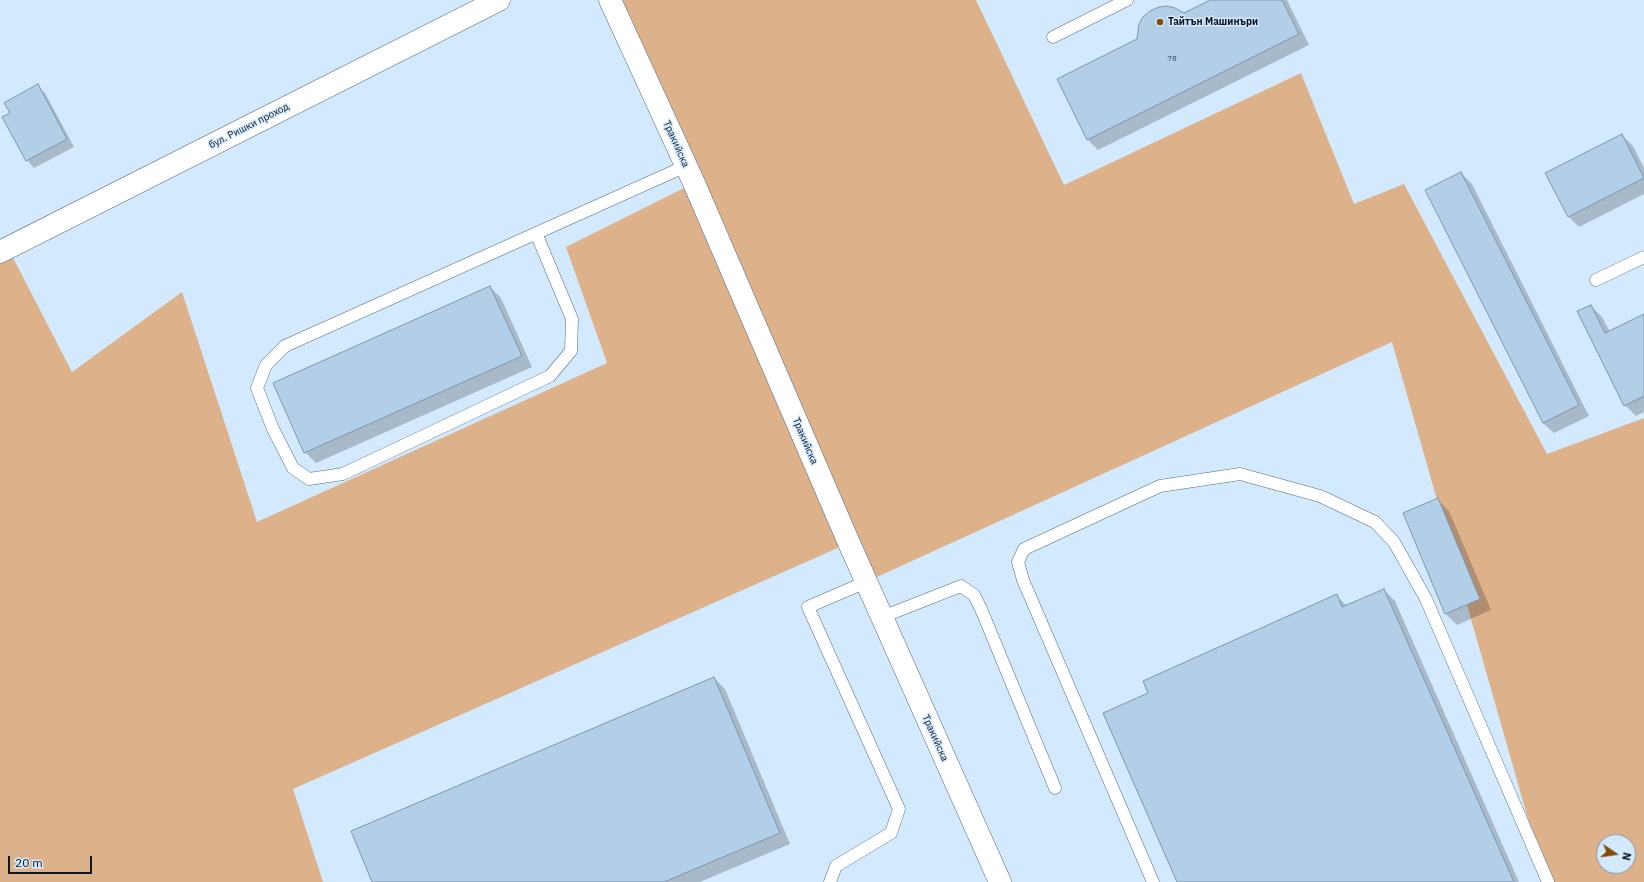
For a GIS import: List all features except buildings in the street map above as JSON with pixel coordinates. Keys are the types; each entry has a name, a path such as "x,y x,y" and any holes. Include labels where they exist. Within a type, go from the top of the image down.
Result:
{"street":[{"name":"бул. Ришки проход","path":"0,252 498,0"},
{"name":"Тракийска","path":"610,0 686,166 866,582 1000,882"}],"lane":[{"path":"1053,37 1127,0"},
{"path":"536,233 572,319 571,351 550,376 343,474 309,479 293,468 273,429 257,388 266,365 284,346 536,233 686,166"},
{"path":"1596,280 1644,257"},
{"path":"1152,882 1022,580 1018,562 1024,549 1160,486 1240,474 1320,496 1375,522 1394,542 1426,598 1548,882"},
{"path":"830,882 836,866 891,833 899,809 808,607 866,582"},
{"path":"882,617 961,586 974,596 984,616 1055,788"}],"shaded area":[{"path":"610,0 976,0 1064,185 1301,73 1354,204 1404,184 1547,454 1644,418 1644,882 1546,882 1392,342 866,582 849,543 293,789 323,882 0,882 0,252 8,248 72,372 182,292 257,522 607,363 566,247 694,183"}],"place":[{"name":"Тайтън Машинъри","path":"1160,22"}]}
